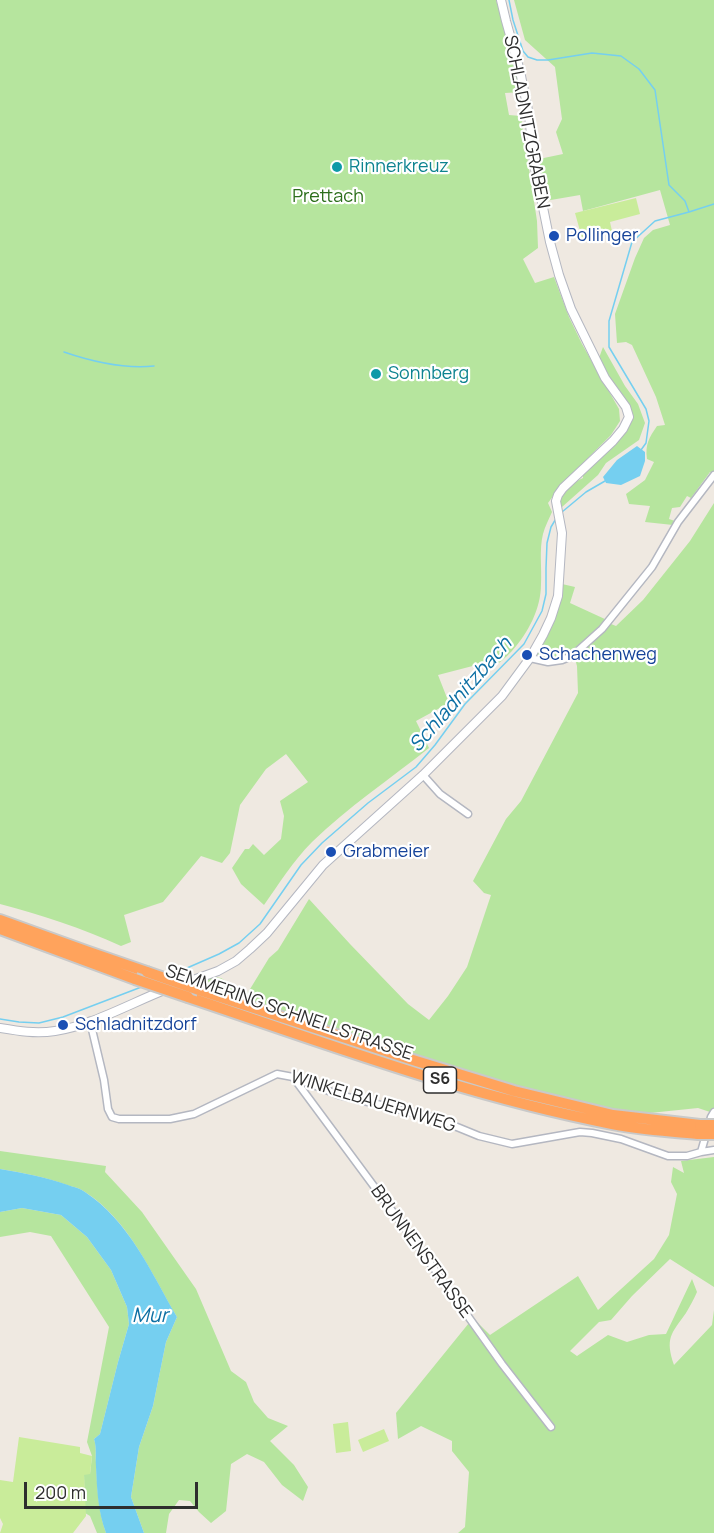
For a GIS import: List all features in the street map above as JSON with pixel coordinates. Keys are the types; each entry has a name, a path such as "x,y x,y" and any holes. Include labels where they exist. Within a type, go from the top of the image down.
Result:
{"highway":[{"name":"SEMMERING SCHNELLSTRASSE","path":"0,920 199,990 514,1091 714,1134"},
{"name":"SEMMERING SCHNELLSTRASSE","path":"0,929 135,979 414,1073 545,1110 615,1125 699,1129 714,1125"}],"street":[{"name":"SCHLADNITZGRABEN","path":"0,1028 42,1032 66,1029 148,996 206,976 236,961 267,933 323,865 423,775 502,696 530,658 551,618 558,596 562,533 556,501 558,495 623,429 629,417 626,407 605,378 574,316 559,275 550,243 534,163 529,115 501,0"},
{"path":"530,658 548,662 573,656 602,629 652,567 678,522 714,475"},
{"path":"423,775 440,794 468,814"},
{"name":"WINKELBAUERNWEG","path":"90,1021 104,1080 108,1109 112,1117 119,1119 170,1119 194,1114 277,1074 293,1077 339,1095 435,1118 479,1136 512,1144 580,1132 621,1139 668,1156 687,1156 714,1150"},
{"name":"BRUNNENSTRASSE","path":"293,1077 502,1364 551,1426"},
{"path":"701,1152 714,1112"}],"green space":[{"name":"Prettach","path":"0,0 496,0 516,64 522,92 505,93 509,115 521,116 537,221 538,248 523,259 535,283 554,277 582,344 619,409 620,421 611,435 561,485 548,503 552,512 542,540 539,602 523,636 512,651 497,664 490,667 488,662 438,675 449,703 416,721 429,748 355,805 312,842 292,865 264,905 241,884 232,868 245,849 249,849 253,844 264,855 281,839 284,816 280,801 308,782 286,754 266,769 240,805 230,853 222,863 201,856 163,902 124,915 131,942 121,946 62,922 0,904"},
{"path":"514,0 714,0 714,475 710,472 691,498 687,496 680,507 672,508 669,519 675,521 673,525 645,522 650,506 629,504 626,494 645,480 654,462 647,459 648,441 657,426 665,425 656,397 632,345 626,342 617,343 615,314 644,238 653,230 670,225 660,190 583,211 580,195 545,201 539,159 563,154 556,132 562,119 555,67 525,40"},
{"path":"636,198 640,214 610,222 612,231 582,238 575,213"},
{"path":"603,347 638,404 645,423 639,440 606,463 598,475 562,507 559,504 565,492 571,485 583,478 583,473 619,440 633,416 599,358"},
{"path":"714,503 714,1117 713,1113 698,1108 640,1114 569,1101 469,1074 197,983 214,977 221,978 247,994 269,958 278,950 309,899 408,1004 429,1020 467,967 491,895 484,893 473,881 506,819 521,801 578,693 575,659 611,624 616,626 643,600 690,541"},
{"path":"562,584 575,587 570,603 607,620 571,655 547,660 540,659 534,656"},
{"path":"0,1151 106,1166 105,1172 142,1212 196,1289 231,1371 246,1382 254,1402 268,1418 288,1426 270,1441 294,1465 308,1487 303,1501 282,1485 264,1462 247,1454 231,1464 226,1511 211,1523 190,1501 179,1500 169,1514 166,1533 144,1533 131,1497 139,1447 153,1406 166,1342 177,1317 138,1248 127,1232 101,1204 76,1188 43,1177 0,1169"},
{"path":"714,1157 714,1287 670,1259 611,1320 599,1322 570,1351 577,1356 608,1335 627,1342 649,1335 666,1334 692,1279 697,1292 673,1332 670,1348 674,1365 712,1325 714,1310 714,1533 458,1533 465,1527 469,1472 452,1451 452,1441 421,1426 398,1439 396,1413 473,1318 490,1335 578,1276 598,1310 654,1259 669,1235 677,1194 671,1182 673,1167 684,1173 681,1161"},
{"path":"22,1208 61,1215 87,1237 111,1270 127,1307 129,1324 100,1434 94,1439 98,1498 106,1533 97,1533 90,1516 85,1513 84,1474 90,1474 92,1456 87,1442 109,1327 51,1236 30,1232 0,1237 0,1212"},
{"path":"348,1422 351,1451 336,1453 333,1424"},
{"path":"384,1429 389,1441 363,1452 358,1440"},
{"path":"19,1437 80,1447 80,1453 92,1456 90,1474 84,1475 86,1516 73,1533 0,1533 3,1524 0,1518 0,1480 13,1482"}],"water":[{"path":"637,446 645,452 645,461 640,476 621,485 606,483 603,477 617,460"},
{"name":"Mur","path":"0,1169 43,1177 77,1188 101,1204 127,1232 138,1248 177,1317 166,1342 153,1406 139,1447 131,1497 144,1533 106,1533 97,1484 94,1439 100,1434 129,1324 127,1307 111,1270 87,1237 61,1215 22,1208 0,1212"}],"waterway":[{"name":"Schladnitzbach","path":"509,0 523,51 528,57 548,60 592,53 621,56 639,69 655,90 669,185 685,201 689,212 655,221 632,242 609,321 609,347 646,409 649,421 646,443 641,450"},
{"path":"689,212 714,204"},
{"path":"64,352 108,364 154,366"},
{"name":"Schladnitzbach","path":"562,512 586,492 605,481"},
{"name":"Schladnitzbach","path":"171,975 239,943 260,924 301,865 322,843 368,803 416,767 465,704 524,644 542,611 546,594 547,543 551,527 557,517"},
{"name":"Schladnitzbach","path":"0,1019 39,1023 63,1017 144,986"}],"place":[{"name":"Rinnerkreuz","path":"337,167"},
{"name":"Pollinger","path":"554,236"},
{"name":"Sonnberg","path":"376,374"},
{"name":"Schachenweg","path":"527,655"},
{"name":"Grabmeier","path":"331,852"},
{"name":"Schladnitzdorf","path":"63,1025"}]}
